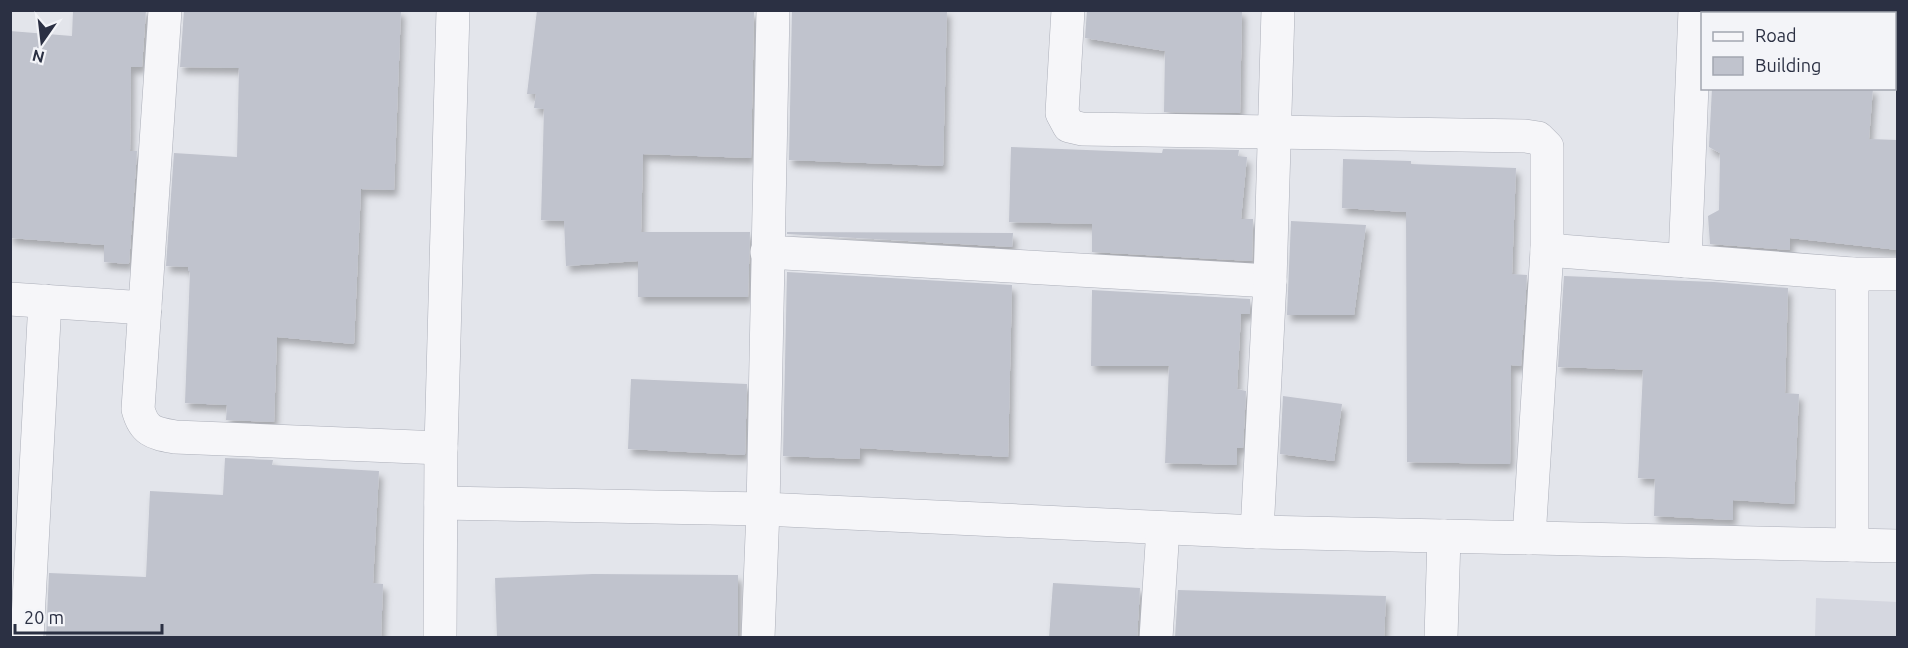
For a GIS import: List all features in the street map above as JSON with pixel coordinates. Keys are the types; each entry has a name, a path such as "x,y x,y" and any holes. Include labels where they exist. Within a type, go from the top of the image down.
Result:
{"street":[{"path":"165,10 138,409 141,422 154,433 175,437 441,448"},
{"path":"440,638 441,448 453,10"},
{"path":"758,638 763,509 773,10"},
{"path":"1068,10 1062,112 1069,126 1082,129 1538,138 1547,147 1547,250 1529,538"},
{"path":"1257,532 1270,281 1278,10"},
{"path":"1685,261 1695,10"},
{"path":"1547,250 1852,274 1898,274"},
{"path":"767,252 1270,281"},
{"path":"1852,274 1852,545"},
{"path":"10,299 145,308"},
{"path":"27,638 45,301"},
{"path":"441,503 763,509 1257,532 1898,546"},
{"path":"1156,638 1163,528"},
{"path":"1442,638 1444,536"}],"shaded area":[{"path":"1816,598 1897,602 1897,637 1815,637"}],"building":[{"path":"73,10 146,10 142,67 131,67 130,151 137,151 129,264 104,262 104,245 10,238 10,31 72,36"},
{"path":"184,10 401,10 394,190 361,189 354,344 277,337 274,422 226,420 227,405 185,403 190,271 188,267 166,266 174,153 237,157 239,68 180,67"},
{"path":"537,10 754,12 751,158 643,154 641,232 750,232 748,297 638,297 638,261 566,266 564,221 541,220 544,109 534,108 536,94 527,94"},
{"path":"792,10 947,10 943,166 789,160"},
{"path":"1087,10 1242,10 1240,113 1164,112 1165,51 1085,38"},
{"path":"1712,90 1873,90 1869,139 1898,140 1898,250 1790,238 1790,250 1710,244 1708,216 1719,210 1720,153 1709,147"},
{"path":"1011,147 1162,153 1163,149 1239,150 1238,156 1247,157 1241,219 1253,219 1252,261 1092,252 1092,224 1009,222"},
{"path":"1343,159 1516,168 1512,274 1527,275 1521,366 1511,365 1510,464 1407,462 1406,212 1342,208"},
{"path":"1291,221 1366,225 1354,315 1287,315"},
{"path":"787,232 1013,233 1012,247 787,234"},
{"path":"787,272 1012,285 1008,457 860,448 860,459 783,456"},
{"path":"1564,276 1714,282 1788,288 1785,393 1799,394 1794,504 1733,500 1733,520 1654,516 1655,479 1638,478 1643,370 1558,367"},
{"path":"1092,290 1250,299 1250,314 1241,314 1237,389 1246,391 1243,448 1237,448 1237,465 1165,463 1169,366 1091,366"},
{"path":"631,379 747,384 745,455 628,449"},
{"path":"1283,396 1342,404 1334,461 1280,454"},
{"path":"225,458 273,460 272,465 379,471 373,583 383,584 381,638 46,638 49,573 146,577 150,491 223,495"},
{"path":"593,574 738,575 738,638 497,638 495,578"},
{"path":"1053,583 1140,588 1137,638 1049,638"},
{"path":"1178,590 1386,596 1384,638 1175,638"}]}
